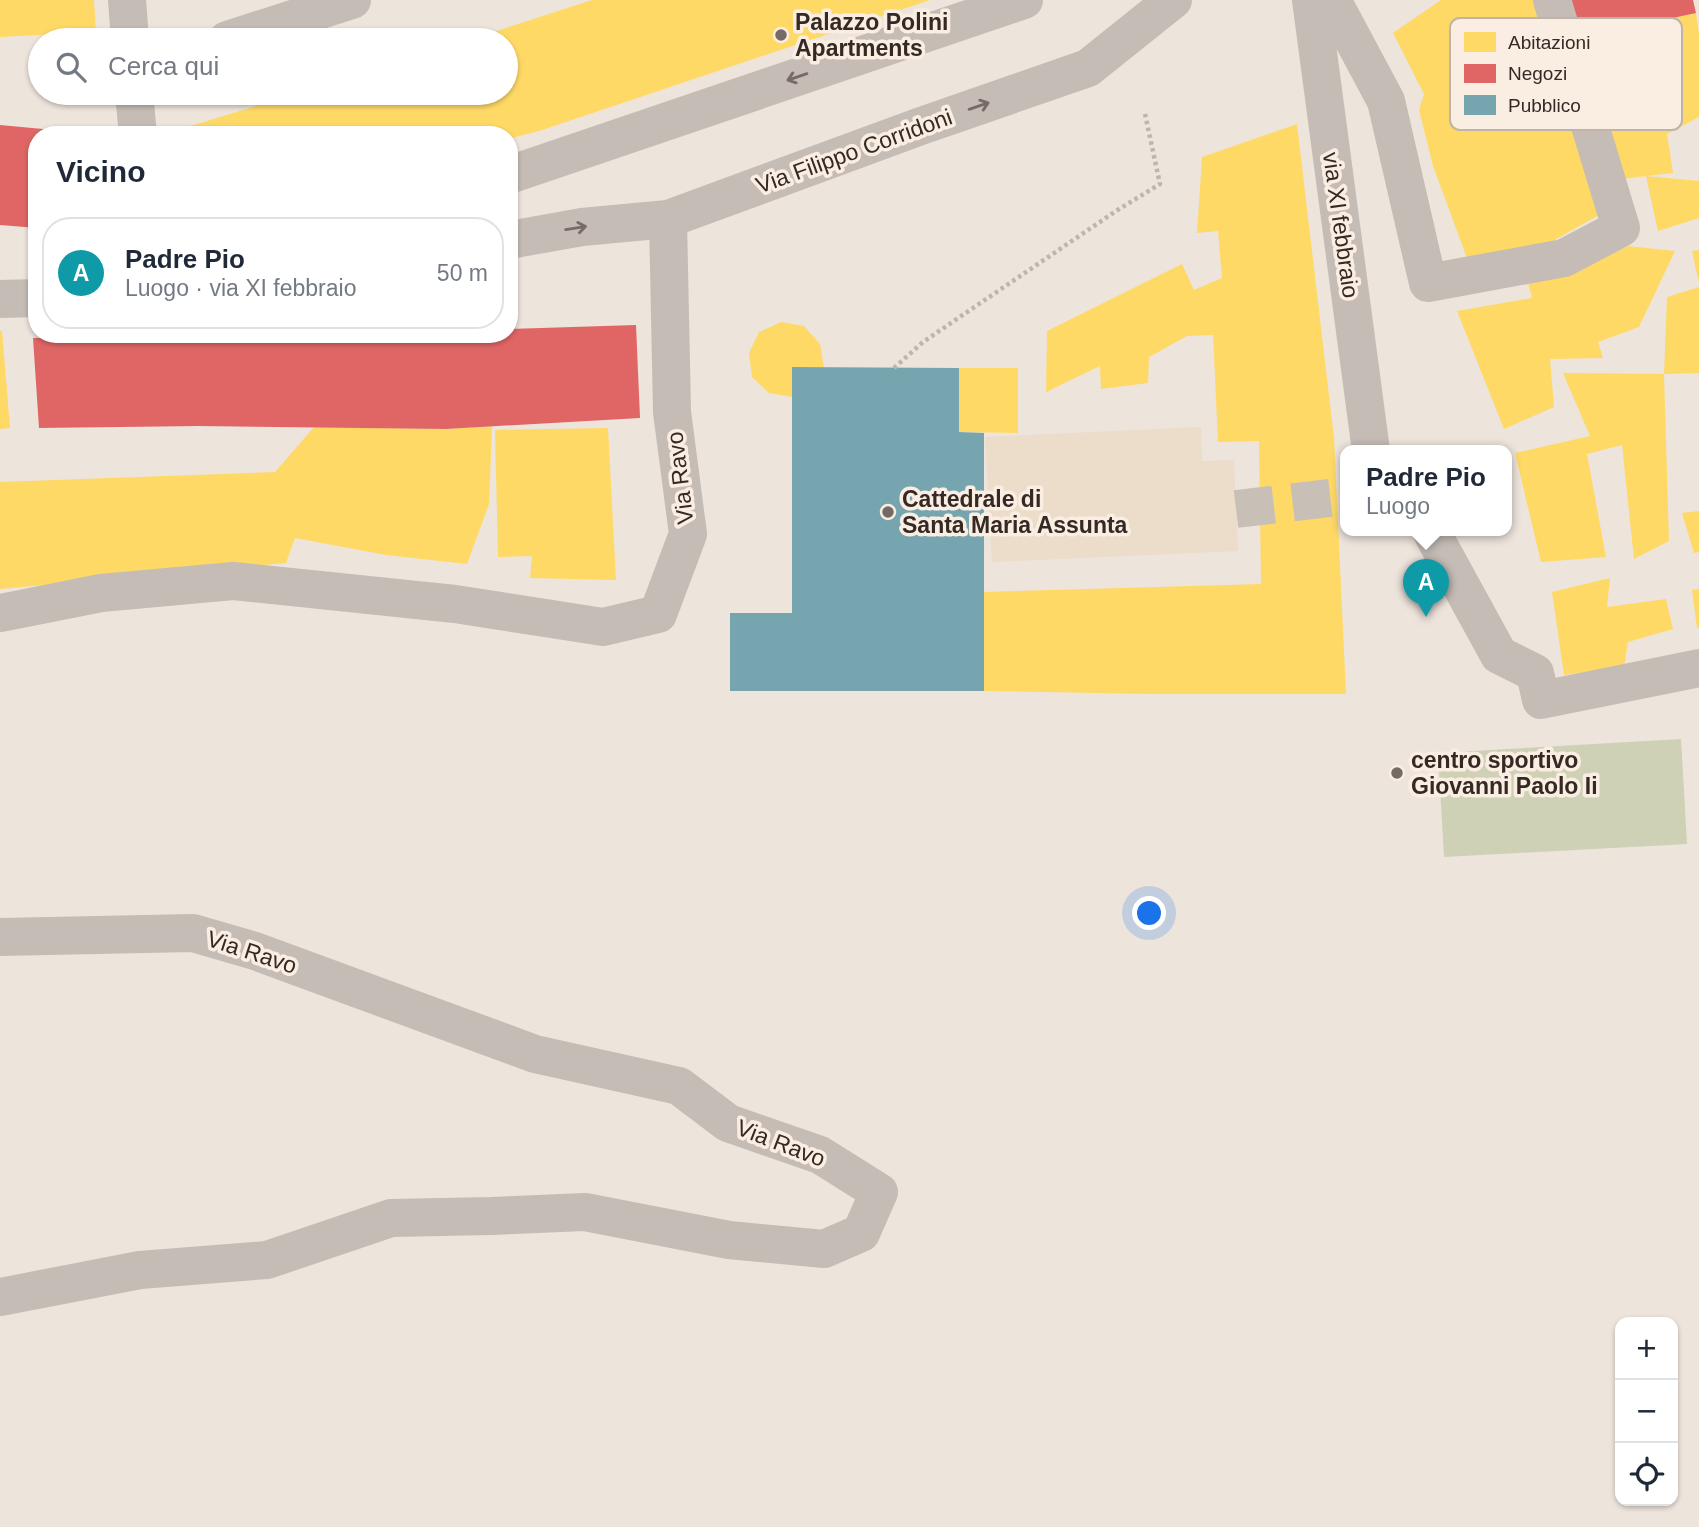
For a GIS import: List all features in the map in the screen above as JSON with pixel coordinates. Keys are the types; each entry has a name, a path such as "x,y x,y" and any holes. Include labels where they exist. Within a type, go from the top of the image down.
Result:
{"street":[{"path":"127,0 129,28"},
{"path":"264,28 352,0"},
{"path":"518,172 1024,0"},
{"name":"Via Filippo Corridoni","path":"518,238 582,227 668,219 1088,68 1173,0"},
{"name":"via XI febbraio","path":"1311,0 1370,445"},
{"path":"1332,0 1386,100 1428,283 1564,258 1621,228 1591,130"},
{"path":"1552,0 1557,18"},
{"path":"135,105 137,126"},
{"name":"Via Ravo","path":"0,613 101,593 233,581 455,604 603,627 658,614 688,534 672,412 668,219"},
{"path":"0,299 28,298"},
{"path":"1434,536 1499,656 1535,673 1541,700 1699,668"},
{"name":"Via Ravo","path":"0,937 193,933 255,951 535,1054 678,1086 728,1123 820,1155 879,1192 861,1233 824,1249 729,1240 585,1212 391,1218 267,1260 140,1270 0,1297"}],"path":[{"path":"894,368 923,342 1160,184 1145,114"}],"green space":[{"path":"1681,739 1687,844 1444,857 1438,753"}],"shaded area":[{"path":"1201,427 1202,461 1234,460 1238,551 992,562 985,437"}],"building: Abitazioni":[{"path":"0,0 94,0 96,28 28,28 28,36 0,37"},
{"path":"592,0 930,0 518,137 518,126 191,126 259,105 518,105 518,28 506,28"},
{"path":"1441,0 1545,0 1550,18 1450,18 1450,130 1578,130 1599,215 1551,242 1468,261 1433,166 1419,110 1424,94 1393,33"},
{"path":"1696,13 1699,34 1699,117 1682,126 1682,18 1673,18"},
{"path":"1297,124 1334,438 1346,694 984,691 984,592 1261,584 1259,441 1218,442 1213,335 1187,336 1149,357 1148,383 1101,389 1100,366 1046,392 1047,331 1182,264 1194,290 1222,278 1218,231 1197,233 1202,157"},
{"path":"1605,130 1675,130 1667,134 1673,173 1623,179"},
{"path":"1646,176 1699,181 1699,218 1658,231"},
{"path":"1628,246 1675,251 1639,327 1598,342 1603,358 1550,359 1554,407 1504,429 1457,311 1532,298 1527,279 1581,269"},
{"path":"1699,250 1699,279 1698,279 1692,251"},
{"path":"1699,287 1699,373 1664,374 1667,297"},
{"path":"781,322 804,326 820,344 824,367 792,367 792,397 769,393 752,377 749,353 759,332"},
{"path":"0,331 10,428 0,429"},
{"path":"959,368 1018,368 1018,433 959,432"},
{"path":"1563,373 1664,374 1669,541 1634,559 1622,445 1587,454 1606,557 1541,562 1515,453 1590,436"},
{"path":"492,426 489,504 467,564 386,555 295,538 286,563 0,589 0,482 275,472 314,427 446,429"},
{"path":"608,428 616,580 530,578 532,556 498,557 495,430"},
{"path":"1699,511 1699,552 1694,553 1682,513"},
{"path":"1610,578 1607,607 1666,599 1673,629 1628,642 1624,667 1564,675 1552,592"},
{"path":"1699,589 1699,628 1697,628 1692,590"}],"building: Negozi":[{"path":"1563,0 1693,0 1696,13 1673,18 1567,18"},
{"path":"0,125 28,128 28,227 0,225"},
{"path":"636,325 640,418 446,429 199,426 39,428 33,343 518,343 518,329"}],"building: Pubblico":[{"name":"Cattedrale di Santa Maria Assunta","path":"792,367 959,368 959,432 984,433 984,691 730,691 730,613 792,613"}],"tunnel":[{"path":"1236,509 1340,497"}],"place":[{"name":"Palazzo Polini Apartments","path":"781,35"},
{"name":"Cattedrale di Santa Maria Assunta","path":"888,512"},
{"name":"Padre Pio","path":"1426,617"},
{"name":"centro sportivo Giovanni Paolo Ii","path":"1397,773"}]}
